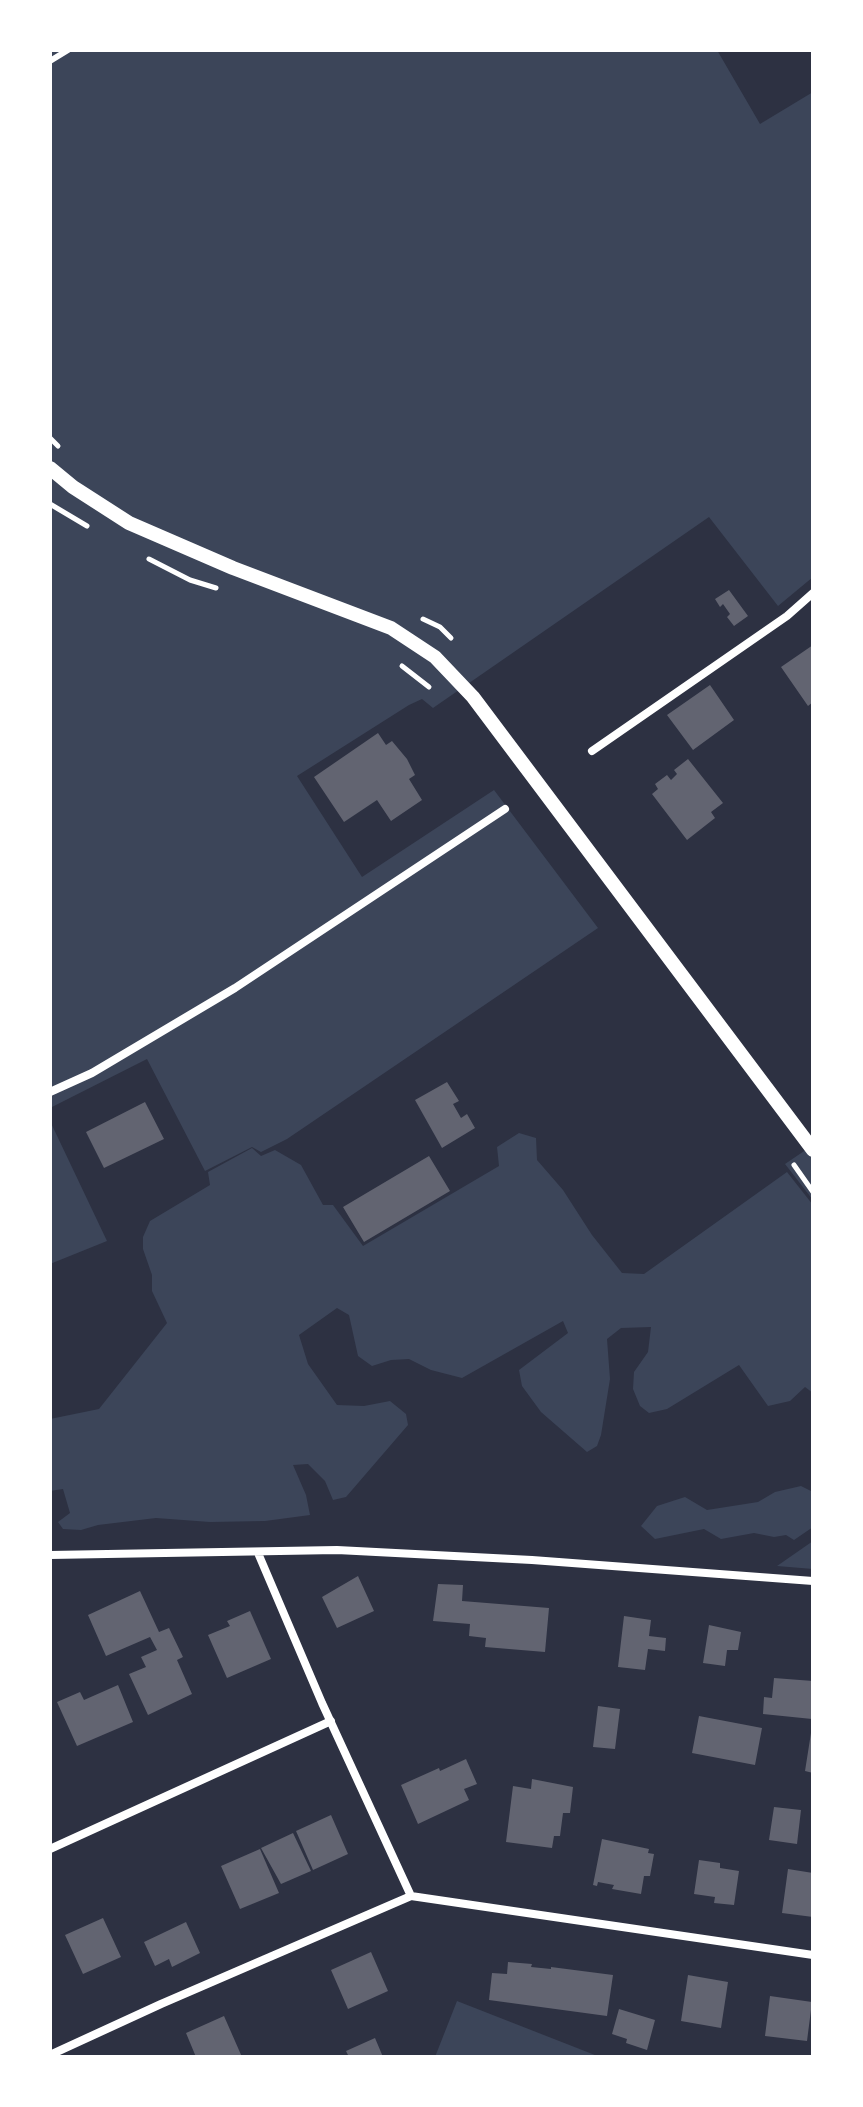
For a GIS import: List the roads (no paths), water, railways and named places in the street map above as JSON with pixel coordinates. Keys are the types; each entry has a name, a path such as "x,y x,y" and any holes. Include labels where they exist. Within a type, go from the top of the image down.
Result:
{"street":[{"path":"50,468 73,487 129,523 233,568 391,628 435,657 473,697 813,1150"},
{"path":"592,751 787,616 813,593"},
{"path":"50,1092 92,1073 235,988 505,809"},
{"path":"50,1555 337,1550 813,1581"},
{"path":"258,1553 411,1896"},
{"path":"50,1849 331,1721"},
{"path":"50,2055 411,1896 813,1955"}],"lane":[{"path":"50,61 68,50"}]}
